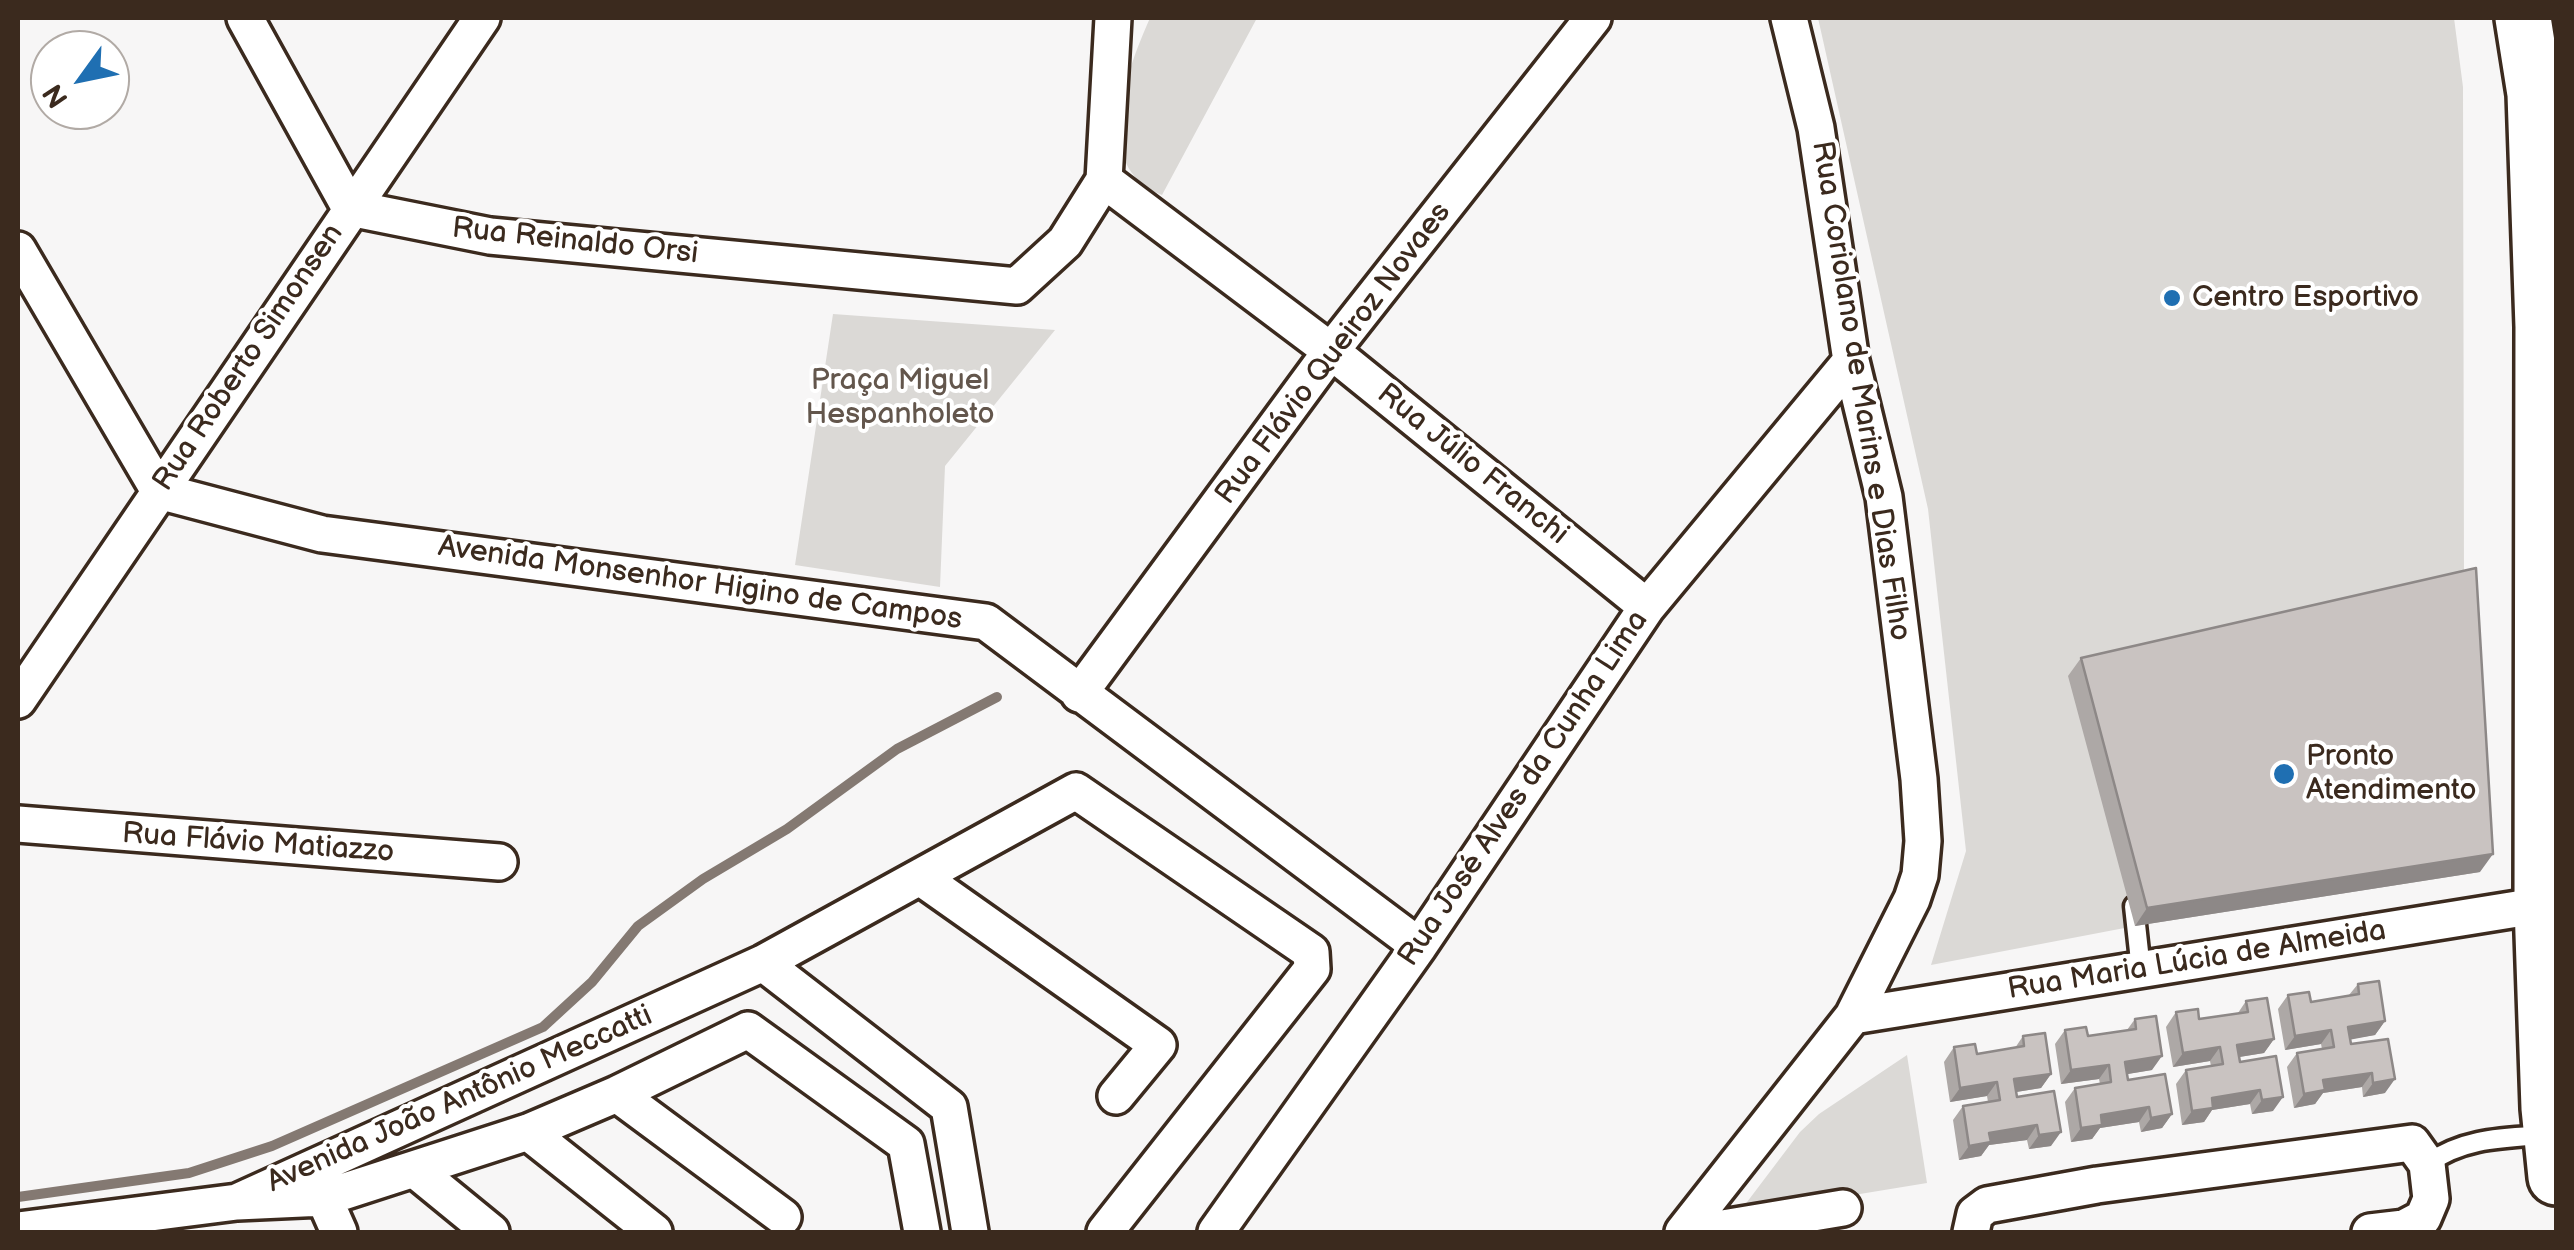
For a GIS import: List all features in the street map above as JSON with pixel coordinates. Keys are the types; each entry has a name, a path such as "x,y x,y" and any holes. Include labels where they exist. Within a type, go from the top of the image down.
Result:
{"main road":[{"path":"2523,18 2536,94 2549,468 2542,905 2554,1156"}],"street":[{"path":"245,18 350,208"},
{"name":"Rua Roberto Simonsen","path":"18,700 482,18"},
{"path":"1104,180 1113,18"},
{"name":"Rua Coriolano de Marins e Dias Filho","path":"1683,1232 1853,1016 1912,899 1920,875 1923,841 1884,498 1851,362 1816,128 1790,18"},
{"name":"Rua Flávio Queiroz Novaes","path":"1079,694 1331,351 1581,22"},
{"name":"Rua Reinaldo Orsi","path":"350,208 490,236 1017,286 1065,242 1104,180"},
{"name":"Rua Júlio Franchi","path":"1104,180 1331,351 1647,607"},
{"path":"18,250 159,490"},
{"name":"Rua José Alves da Cunha Lima","path":"1216,1232 1419,946 1647,607 1851,362"},
{"name":"Avenida Monsenhor Higino de Campos","path":"159,490 322,534 986,622 1419,946"},
{"name":"Avenida João Antônio Meccatti","path":"237,1202 764,964 1076,791 1311,952 1312,969 1105,1232"},
{"name":"Rua Flávio Matiazzo","path":"18,824 499,862"},
{"path":"920,877 1158,1046 1116,1096"},
{"name":"Rua Maria Lúcia de Almeida","path":"1853,1016 2542,905"},
{"path":"922,1232 906,1144 748,1030 764,964 949,1107 970,1232"},
{"name":"Avenida João Antônio Meccatti","path":"237,1202 324,1198 528,1132 618,1094 748,1030"},
{"path":"618,1094 783,1217"},
{"path":"528,1132 654,1232"},
{"path":"1971,1232 1974,1214 1987,1206 2098,1185 2412,1143 2427,1164 2431,1200 2423,1218 2404,1228 2370,1232"},
{"path":"414,1169 492,1232"},
{"name":"Avenida João Antônio Meccatti","path":"324,1198 338,1232"},
{"path":"18,1230 237,1202"},
{"path":"1698,1232 1844,1208"}],"lane":[{"path":"2137,887 2132,891 2141,970"},
{"path":"2427,1164 2446,1150 2464,1144 2554,1156"}],"green space":[{"path":"1150,18 1257,18 1162,195 1140,181 1126,163 1120,140 1124,89"},
{"name":"Centro Esportivo","path":"1818,18 2454,18 2463,87 2464,586 2135,926 1931,965 1966,851 1928,509"},
{"name":"Praça Miguel Hespanholeto","path":"833,314 1055,330 945,466 940,587 795,565"},
{"path":"1907,1055 1927,1183 1738,1214 1800,1132 1819,1114"}],"building":[{"name":"Pronto Atendimento","path":"2476,568 2493,854 2147,908 2081,658"},
{"path":"2379,981 2385,1021 2348,1027 2351,1044 2388,1039 2395,1079 2373,1083 2372,1073 2323,1080 2325,1090 2304,1094 2297,1053 2334,1047 2331,1030 2295,1036 2288,995 2309,992 2311,1002 2359,994 2358,984"},
{"path":"2267,998 2274,1039 2237,1045 2240,1062 2276,1056 2283,1097 2262,1100 2260,1090 2212,1098 2213,1108 2192,1111 2186,1070 2223,1064 2220,1047 2183,1053 2176,1012 2198,1009 2199,1019 2248,1012 2246,1001"},
{"path":"2156,1016 2162,1056 2125,1062 2128,1080 2165,1074 2172,1114 2151,1118 2149,1107 2101,1115 2102,1125 2081,1128 2075,1088 2111,1082 2109,1065 2071,1070 2065,1030 2086,1027 2088,1036 2136,1029 2135,1019"},
{"path":"2045,1033 2051,1074 2014,1079 2017,1097 2054,1091 2061,1132 2039,1135 2037,1125 1989,1133 1991,1142 1969,1146 1963,1106 2000,1100 1997,1082 1960,1088 1954,1047 1975,1044 1977,1054 2024,1046 2023,1036"}],"waterway":[{"path":"18,1197 189,1173 272,1146 543,1027 592,982 638,926 703,879 787,829 897,749 997,697"}],"place":[{"name":"Centro Esportivo","path":"2172,298"},
{"name":"Pronto Atendimento","path":"2284,774"}]}
